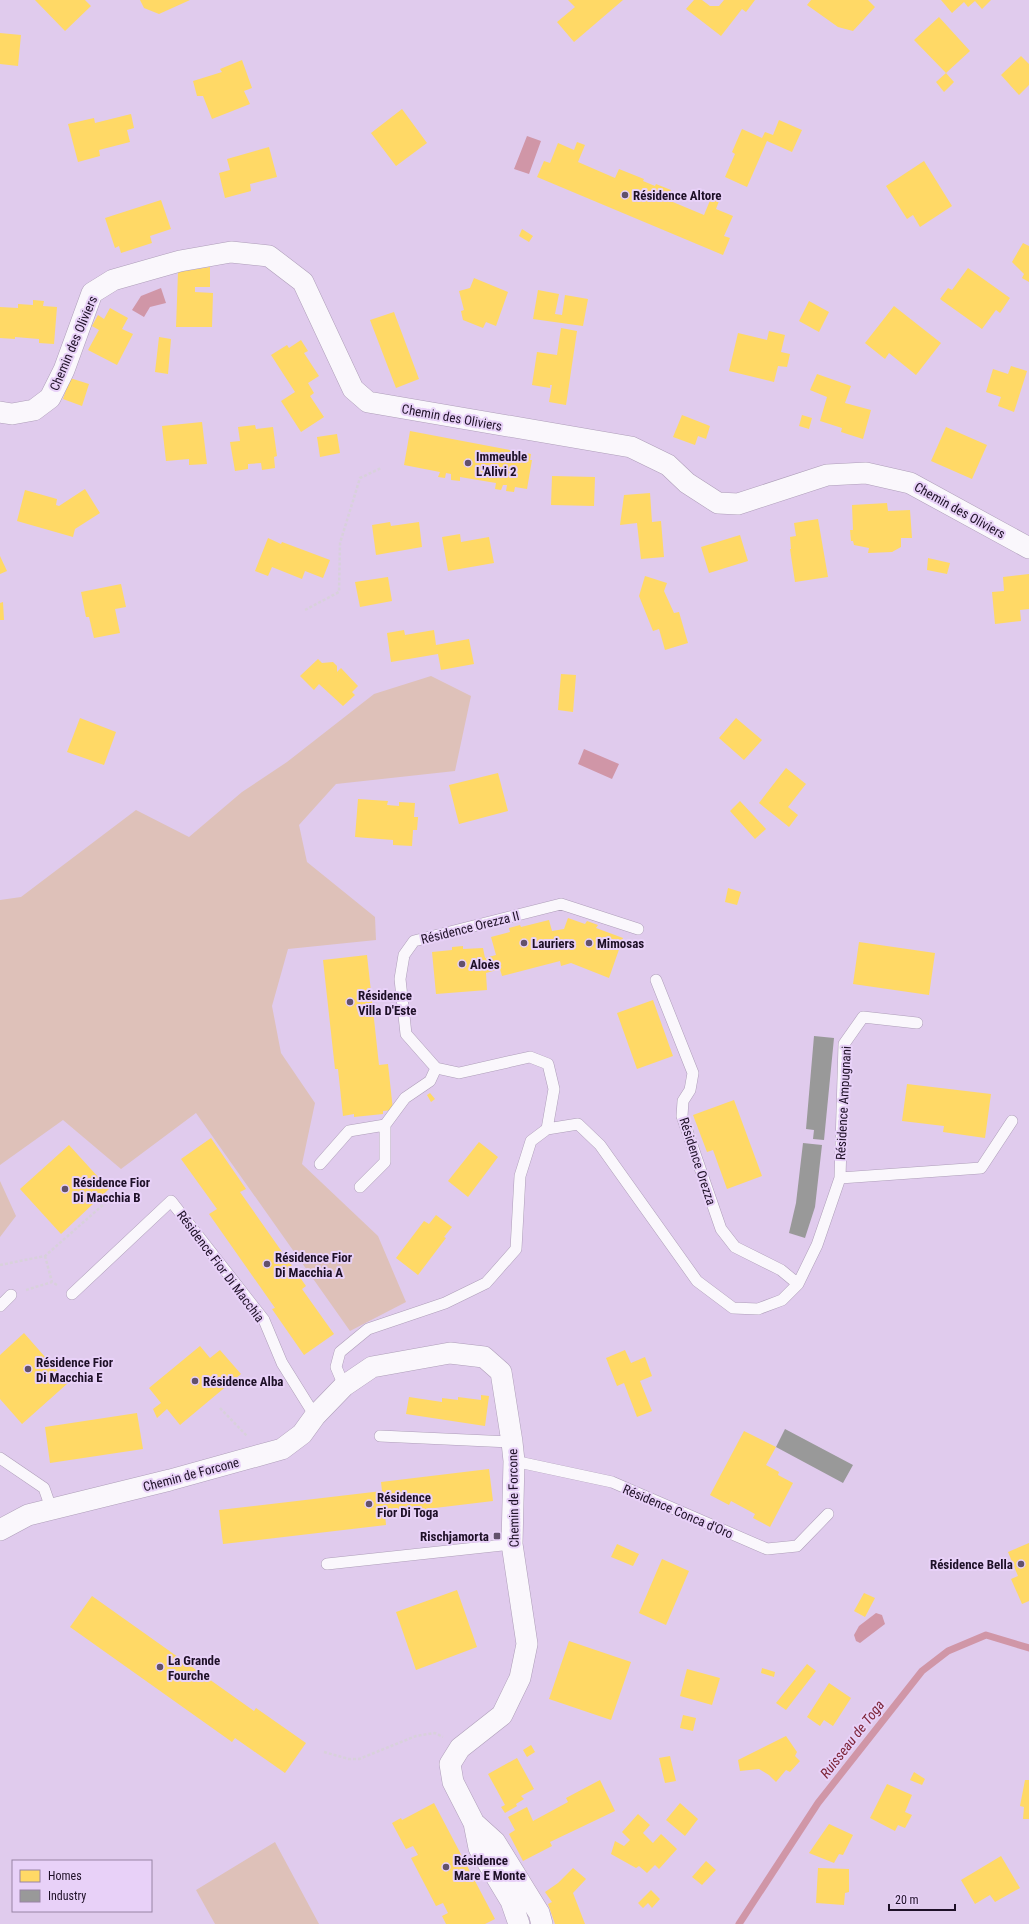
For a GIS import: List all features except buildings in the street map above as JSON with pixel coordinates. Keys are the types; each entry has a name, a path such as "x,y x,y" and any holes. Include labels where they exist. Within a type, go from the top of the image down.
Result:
{"street":[{"name":"Chemin des Oliviers","path":"0,412 12,414 34,410 50,398 64,370 92,293 113,280 180,261 231,252 268,256 303,282 353,389 368,402 631,448 668,465 687,483 718,503 738,504 827,474 874,474 910,483 1029,548"},
{"name":"Chemin de Forcone","path":"0,1530 28,1515 51,1508 170,1480 282,1449 302,1434 315,1416 344,1386 372,1367 450,1353 484,1357 501,1372 513,1451 511,1509 512,1544 527,1644 520,1678 502,1715 460,1748 450,1764 453,1782 474,1823 479,1848 511,1901 519,1924"},
{"name":"Chemin de Forcone","path":"474,1823 495,1842 539,1913 542,1924"}],"lane":[{"name":"Résidence Orezza II","path":"436,1068 406,1034 400,979 404,955 414,941 561,904 638,929"},
{"name":"Résidence Orezza","path":"656,980 692,1074 690,1090 683,1101 682,1116 720,1229 735,1247 781,1270 798,1284"},
{"name":"Résidence Ampugnani","path":"547,1129 578,1124 600,1145 697,1282 732,1308 758,1309 782,1300 798,1284 817,1245 840,1178 844,1044 863,1017 917,1023"},
{"path":"344,1386 336,1367 340,1352 368,1330 445,1303 486,1283 516,1248 520,1176 531,1141 547,1129 554,1089 548,1064 530,1057 459,1073 436,1068 430,1081 404,1098 385,1125 385,1162 360,1187"},
{"name":"Résidence Ampugnani","path":"840,1178 980,1168 1012,1120"},
{"path":"320,1164 349,1131 385,1125"},
{"name":"Résidence Fior Di Macchia","path":"72,1294 171,1201 264,1320 282,1364 315,1416"},
{"path":"0,1306 11,1295"},
{"path":"380,1436 513,1451"},
{"name":"Résidence Conca d'Oro","path":"513,1451 612,1482 767,1549 797,1546 828,1514"},
{"path":"0,1458 44,1488 51,1508"},
{"path":"327,1564 512,1544"}],"path":[{"path":"305,610 339,592 340,543 360,478 381,468"},
{"path":"0,1265 45,1256 112,1197"},
{"path":"45,1256 52,1282 72,1294"},
{"path":"11,1295 52,1282"},
{"path":"220,1408 265,1454"},
{"path":"324,1752 359,1759 416,1736 436,1733 460,1748"}],"shaded area":[{"path":"527,136 541,141 529,174 514,169"},
{"path":"161,288 166,303 150,307 144,317 132,310 141,296"},
{"path":"431,676 471,696 455,771 336,784 299,825 307,862 375,917 376,940 288,949 272,1006 281,1053 315,1103 302,1164 378,1236 406,1302 350,1331 196,1113 121,1169 63,1120 0,1165 0,900 21,897 136,810 189,837 242,792 287,762 374,694"},
{"path":"584,749 619,764 612,779 578,764"},
{"path":"0,1181 16,1216 0,1237"},
{"path":"876,1613 882,1615 885,1624 860,1643 856,1641 854,1635 859,1626"},
{"path":"275,1842 319,1924 215,1924 196,1890"}],"waterway":[{"name":"Ruisseau de Toga","path":"739,1924 818,1803 922,1671 948,1651 986,1635 1029,1648"}],"place":[{"name":"Résidence Altore","path":"625,195"},
{"name":"Immeuble L'Alivi 2","path":"468,463"},
{"name":"Lauriers","path":"524,943"},
{"name":"Mimosas","path":"589,943"},
{"name":"Aloès","path":"462,964"},
{"name":"Résidence Villa D'Este","path":"350,1002"},
{"name":"Résidence Fior Di Macchia B","path":"65,1189"},
{"name":"Résidence Fior Di Macchia A","path":"267,1264"},
{"name":"Résidence Fior Di Macchia E","path":"28,1369"},
{"name":"Résidence Alba","path":"195,1381"},
{"name":"Résidence Fior Di Toga","path":"369,1504"},
{"name":"Rischjamorta","path":"497,1536"},
{"name":"Résidence Bella","path":"1021,1564"},
{"name":"La Grande Fourche","path":"160,1667"},
{"name":"Résidence Mare E Monte","path":"446,1867"}]}
